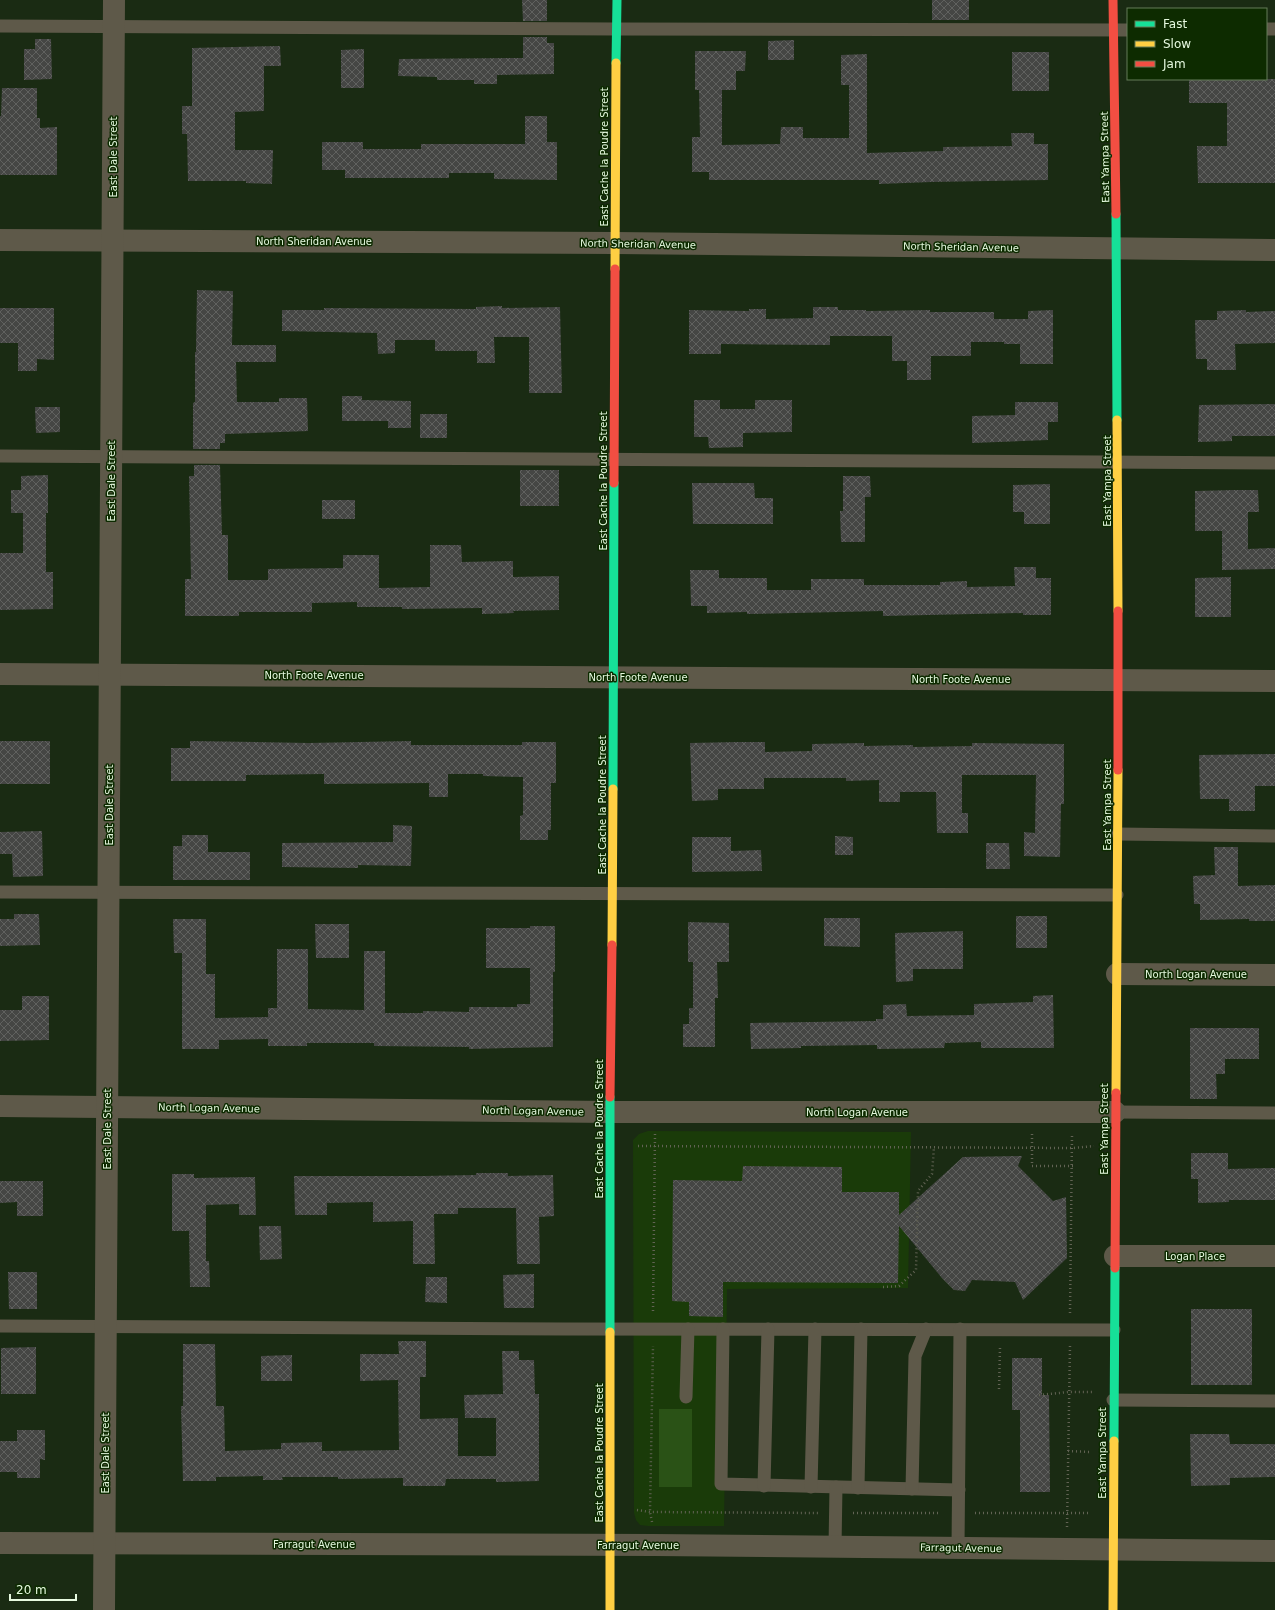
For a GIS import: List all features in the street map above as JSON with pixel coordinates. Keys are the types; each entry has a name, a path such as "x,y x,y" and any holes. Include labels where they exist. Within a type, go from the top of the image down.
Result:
{"street":[{"name":"East Dale Street","path":"104,1610 114,0"},
{"name":"East Cache la Poudre Street","path":"610,1610 610,1112 614,677 617,0"},
{"name":"East Yampa Street","path":"1113,0 1117,249 1118,461 1118,834 1113,1396 1113,1610"},
{"name":"North Sheridan Avenue","path":"0,240 615,243 1275,250"},
{"name":"North Foote Avenue","path":"0,674 1275,681"},
{"name":"North Logan Avenue","path":"1117,974 1275,975"},
{"name":"North Logan Avenue","path":"0,1106 610,1112 1115,1112"},
{"name":"Logan Place","path":"1115,1256 1275,1256"},
{"name":"Farragut Avenue","path":"0,1543 610,1545 1275,1551"}],"lane":[{"path":"0,26 1127,30"},
{"path":"0,456 1275,463"},
{"path":"1118,834 1275,836"},
{"path":"0,892 1117,895"},
{"path":"1115,1112 1275,1113"},
{"path":"0,1326 1114,1330"},
{"path":"686,1397 688,1329"},
{"path":"723,1329 721,1484 959,1490"},
{"path":"764,1486 768,1329"},
{"path":"812,1487 815,1329"},
{"path":"858,1488 861,1329"},
{"path":"912,1489 915,1356 926,1329"},
{"path":"958,1548 960,1330"},
{"path":"1113,1396 1275,1401"},
{"path":"835,1547 836,1487"}],"path":[{"path":"1032,1134 1032,1166 1072,1166"},
{"path":"638,1146 1073,1148 1094,1146"},
{"path":"883,1287 899,1286 916,1270 918,1191 932,1174 934,1147"},
{"path":"996,1329 1000,1347 999,1389"},
{"path":"1039,1395 1069,1392 1113,1396"},
{"path":"1068,1451 1090,1452"},
{"path":"637,1510 650,1512 1090,1513"}],"shaded area":[{"path":"648,1131 911,1132 908,1288 727,1289 724,1526 640,1525 636,1520 634,1513 633,1140 639,1134"},
{"path":"659,1409 692,1409 692,1487 659,1487"}],"building":[{"path":"522,0 547,0 547,21 523,21"},
{"path":"932,0 969,0 969,20 932,20"},
{"path":"523,37 547,37 547,43 554,43 554,74 497,75 497,84 474,84 474,80 437,80 437,77 398,76 399,59 523,58"},
{"path":"35,39 51,39 52,79 24,80 24,49 35,49"},
{"path":"794,40 794,60 768,60 768,41"},
{"path":"280,46 281,66 264,66 264,111 235,112 235,150 273,150 272,184 246,183 246,181 188,181 187,134 182,134 182,106 192,106 192,48"},
{"path":"364,49 364,88 341,88 341,50"},
{"path":"695,51 746,51 745,71 736,71 736,90 722,90 722,145 780,144 781,127 803,127 803,138 849,138 849,85 841,85 841,55 867,54 867,153 943,151 943,147 1012,146 1011,133 1034,133 1034,144 1048,144 1048,180 879,184 879,180 709,180 709,172 692,172 692,137 700,137 699,90 695,90"},
{"path":"1012,52 1049,52 1049,91 1012,91"},
{"path":"1275,79 1275,183 1198,183 1197,146 1227,146 1227,103 1189,103 1189,80"},
{"path":"2,88 37,88 37,118 40,118 40,128 57,127 57,175 0,175 0,116"},
{"path":"525,116 547,116 547,142 557,142 557,180 494,179 494,173 449,173 449,178 345,178 345,170 322,170 322,142 363,142 363,149 421,149 421,144 525,144"},
{"path":"197,290 233,291 232,345 276,345 276,362 236,362 237,402 279,402 279,398 307,398 308,431 225,434 225,443 220,443 220,449 193,449"},
{"path":"502,306 502,308 560,307 562,393 529,393 529,337 494,337 495,363 477,363 477,351 435,351 435,340 395,340 395,353 378,354 377,333 282,331 282,310 324,310 324,308 476,309 476,307"},
{"path":"813,307 838,307 838,310 866,311 930,310 930,312 994,312 994,319 1028,319 1028,311 1053,310 1053,364 1020,364 1020,344 1004,344 1004,342 971,342 971,356 931,356 931,380 907,380 907,361 892,361 892,336 830,336 830,345 721,344 721,354 689,354 689,310 749,311 749,309 766,309 766,319 813,318"},
{"path":"0,308 54,308 54,360 37,359 37,371 18,371 18,343 0,343"},
{"path":"1246,310 1246,312 1275,311 1275,343 1235,344 1236,370 1207,370 1207,359 1196,359 1195,320 1217,320 1217,311"},
{"path":"342,396 362,396 362,400 411,401 411,428 388,428 388,421 342,421"},
{"path":"694,400 720,400 720,409 755,409 755,400 792,400 792,432 743,433 743,447 709,448 708,437 694,437"},
{"path":"1015,402 1058,402 1058,422 1048,422 1048,440 972,443 972,416 1015,415"},
{"path":"1275,404 1275,436 1232,436 1232,441 1198,442 1199,405"},
{"path":"35,407 60,407 60,432 36,433"},
{"path":"420,414 447,414 447,438 420,438"},
{"path":"194,465 220,465 222,535 228,535 228,580 268,580 268,569 343,568 343,555 379,555 379,588 430,587 430,545 461,545 462,562 513,561 513,577 559,576 559,610 513,611 514,613 482,614 482,608 402,609 402,607 357,607 357,602 312,603 312,612 239,612 239,616 185,616 185,579 191,579 189,476 194,476"},
{"path":"520,470 559,470 559,506 520,506"},
{"path":"48,475 48,513 46,513 46,572 53,572 53,609 0,610 0,553 23,553 23,513 11,513 11,490 21,490 21,476"},
{"path":"843,476 870,476 871,497 865,497 865,542 841,542 840,511 843,511"},
{"path":"692,483 754,483 755,498 773,498 773,524 693,524"},
{"path":"1050,484 1050,524 1024,524 1024,512 1013,512 1013,485"},
{"path":"1258,490 1259,512 1248,512 1248,549 1275,548 1275,569 1222,570 1222,531 1195,531 1195,491"},
{"path":"322,500 355,500 355,519 322,519"},
{"path":"1014,567 1036,567 1036,578 1051,578 1051,615 1023,615 1023,613 883,616 883,611 747,614 747,612 707,613 707,606 691,606 690,570 719,570 719,578 767,578 767,590 811,590 811,579 864,579 864,585 940,585 940,582 967,581 967,587 1015,586"},
{"path":"1231,577 1231,617 1195,617 1195,578"},
{"path":"0,741 50,741 50,784 0,784"},
{"path":"190,741 309,743 411,741 411,745 522,745 522,742 556,742 556,783 551,783 551,830 548,830 548,840 520,840 520,816 523,815 523,777 483,776 483,774 448,774 448,797 429,797 429,783 324,784 324,774 246,775 246,781 171,781 171,748 190,748"},
{"path":"765,742 765,752 812,751 812,744 864,743 864,746 913,745 913,747 972,746 972,743 1064,744 1064,804 1061,804 1060,857 1024,856 1024,832 1035,833 1036,775 962,775 962,813 968,813 968,833 937,833 936,792 900,792 900,802 879,802 879,780 846,781 846,778 764,778 764,789 718,789 718,800 692,801 690,743"},
{"path":"1275,754 1275,786 1255,786 1255,811 1229,811 1229,799 1200,799 1199,755"},
{"path":"393,825 412,826 411,866 358,865 358,868 282,867 282,843 393,842"},
{"path":"42,831 43,876 13,877 12,854 0,854 0,832"},
{"path":"182,835 208,835 208,852 250,852 250,880 173,880 173,846 182,846"},
{"path":"835,836 853,837 853,855 835,855"},
{"path":"692,837 731,837 731,851 761,850 762,871 692,872"},
{"path":"986,843 1009,843 1010,869 986,869"},
{"path":"1214,847 1238,847 1238,886 1275,885 1275,921 1249,921 1249,919 1200,920 1200,904 1194,904 1193,876 1215,875"},
{"path":"14,914 39,914 40,945 0,946 0,919 14,919"},
{"path":"1016,916 1047,916 1047,948 1016,948"},
{"path":"824,918 860,918 860,947 824,946"},
{"path":"173,919 206,919 206,974 215,974 215,1018 268,1017 268,1008 277,1008 277,949 308,949 308,1009 364,1010 364,951 385,951 385,1013 423,1013 423,1011 469,1012 469,1007 517,1007 517,1004 530,1004 530,968 486,968 486,928 530,928 530,926 555,926 555,972 553,972 553,1047 469,1049 469,1047 374,1046 374,1043 307,1043 307,1046 268,1046 268,1039 219,1040 219,1049 182,1049 182,953 174,953"},
{"path":"688,922 729,923 729,962 717,962 718,998 715,998 715,1047 683,1047 683,1024 689,1024 689,1008 693,1008 693,962 688,962"},
{"path":"315,924 349,924 349,958 316,958"},
{"path":"963,931 963,969 913,969 913,981 896,982 895,933"},
{"path":"1053,995 1054,1048 981,1048 981,1042 945,1043 944,1048 877,1049 877,1045 801,1046 801,1048 751,1049 750,1023 876,1021 876,1019 883,1019 883,1005 906,1004 907,1016 974,1015 974,1004 1033,1002 1033,996"},
{"path":"22,996 49,996 49,1040 0,1041 0,1010 22,1010"},
{"path":"1190,1028 1259,1028 1259,1059 1225,1059 1225,1074 1216,1074 1217,1099 1190,1099"},
{"path":"1191,1153 1228,1153 1228,1169 1275,1168 1275,1200 1229,1200 1229,1202 1198,1203 1198,1179 1191,1179"},
{"path":"1022,1156 1018,1166 1053,1201 1066,1197 1067,1258 1023,1300 1015,1282 972,1280 965,1291 954,1290 942,1278 899,1226 898,1283 723,1282 723,1317 689,1316 689,1302 672,1301 673,1180 742,1181 743,1166 842,1167 842,1192 899,1192 899,1215 963,1157"},
{"path":"476,1173 508,1173 508,1176 553,1175 554,1216 539,1217 540,1264 517,1264 516,1208 458,1208 458,1214 434,1214 435,1264 413,1264 413,1221 373,1222 373,1202 327,1203 327,1215 295,1215 294,1176 424,1176 476,1175"},
{"path":"172,1174 194,1174 194,1178 255,1177 256,1215 239,1215 239,1204 206,1205 206,1261 209,1261 210,1287 190,1287 189,1231 172,1231"},
{"path":"0,1181 43,1181 43,1216 17,1216 17,1202 0,1203"},
{"path":"259,1226 281,1226 282,1259 260,1260"},
{"path":"8,1272 37,1272 37,1309 9,1309"},
{"path":"534,1274 534,1308 504,1308 503,1275"},
{"path":"426,1277 447,1277 447,1303 425,1302"},
{"path":"1191,1309 1252,1309 1252,1385 1191,1385"},
{"path":"398,1341 426,1341 426,1377 420,1377 420,1419 458,1418 458,1456 496,1456 496,1418 465,1418 464,1395 503,1394 502,1351 519,1351 519,1360 534,1360 535,1394 539,1394 539,1481 496,1482 496,1479 446,1479 445,1486 403,1486 403,1478 338,1479 338,1477 282,1477 283,1480 263,1480 263,1476 216,1477 216,1481 183,1481 181,1406 183,1406 183,1344 215,1344 216,1406 224,1406 225,1451 281,1449 281,1443 322,1442 322,1451 399,1450 398,1380 360,1381 360,1354 399,1354"},
{"path":"36,1347 36,1394 1,1394 1,1348"},
{"path":"292,1355 292,1381 261,1381 261,1356"},
{"path":"1012,1358 1042,1358 1042,1395 1049,1395 1050,1492 1020,1492 1020,1410 1012,1410"},
{"path":"17,1430 45,1430 45,1460 40,1459 40,1478 17,1478 17,1472 0,1472 0,1441 17,1441"},
{"path":"1190,1434 1229,1434 1230,1444 1275,1444 1275,1477 1230,1478 1230,1485 1191,1486"}],"traffic: fast":[{"path":"616,63 617,0"},
{"path":"1116,214 1117,420"},
{"path":"613,789 614,483"},
{"path":"610,1097 610,1332"},
{"path":"1114,1441 1115,1268"}],"traffic: slow":[{"path":"615,269 616,63"},
{"path":"1117,420 1118,611"},
{"path":"1116,1093 1118,770"},
{"path":"612,945 613,789"},
{"path":"610,1332 610,1610"},
{"path":"1113,1610 1114,1441"}],"traffic: jam":[{"path":"1113,0 1116,214"},
{"path":"614,483 615,269"},
{"path":"1118,611 1118,770"},
{"path":"610,1097 612,945"},
{"path":"1115,1268 1116,1093"}]}
